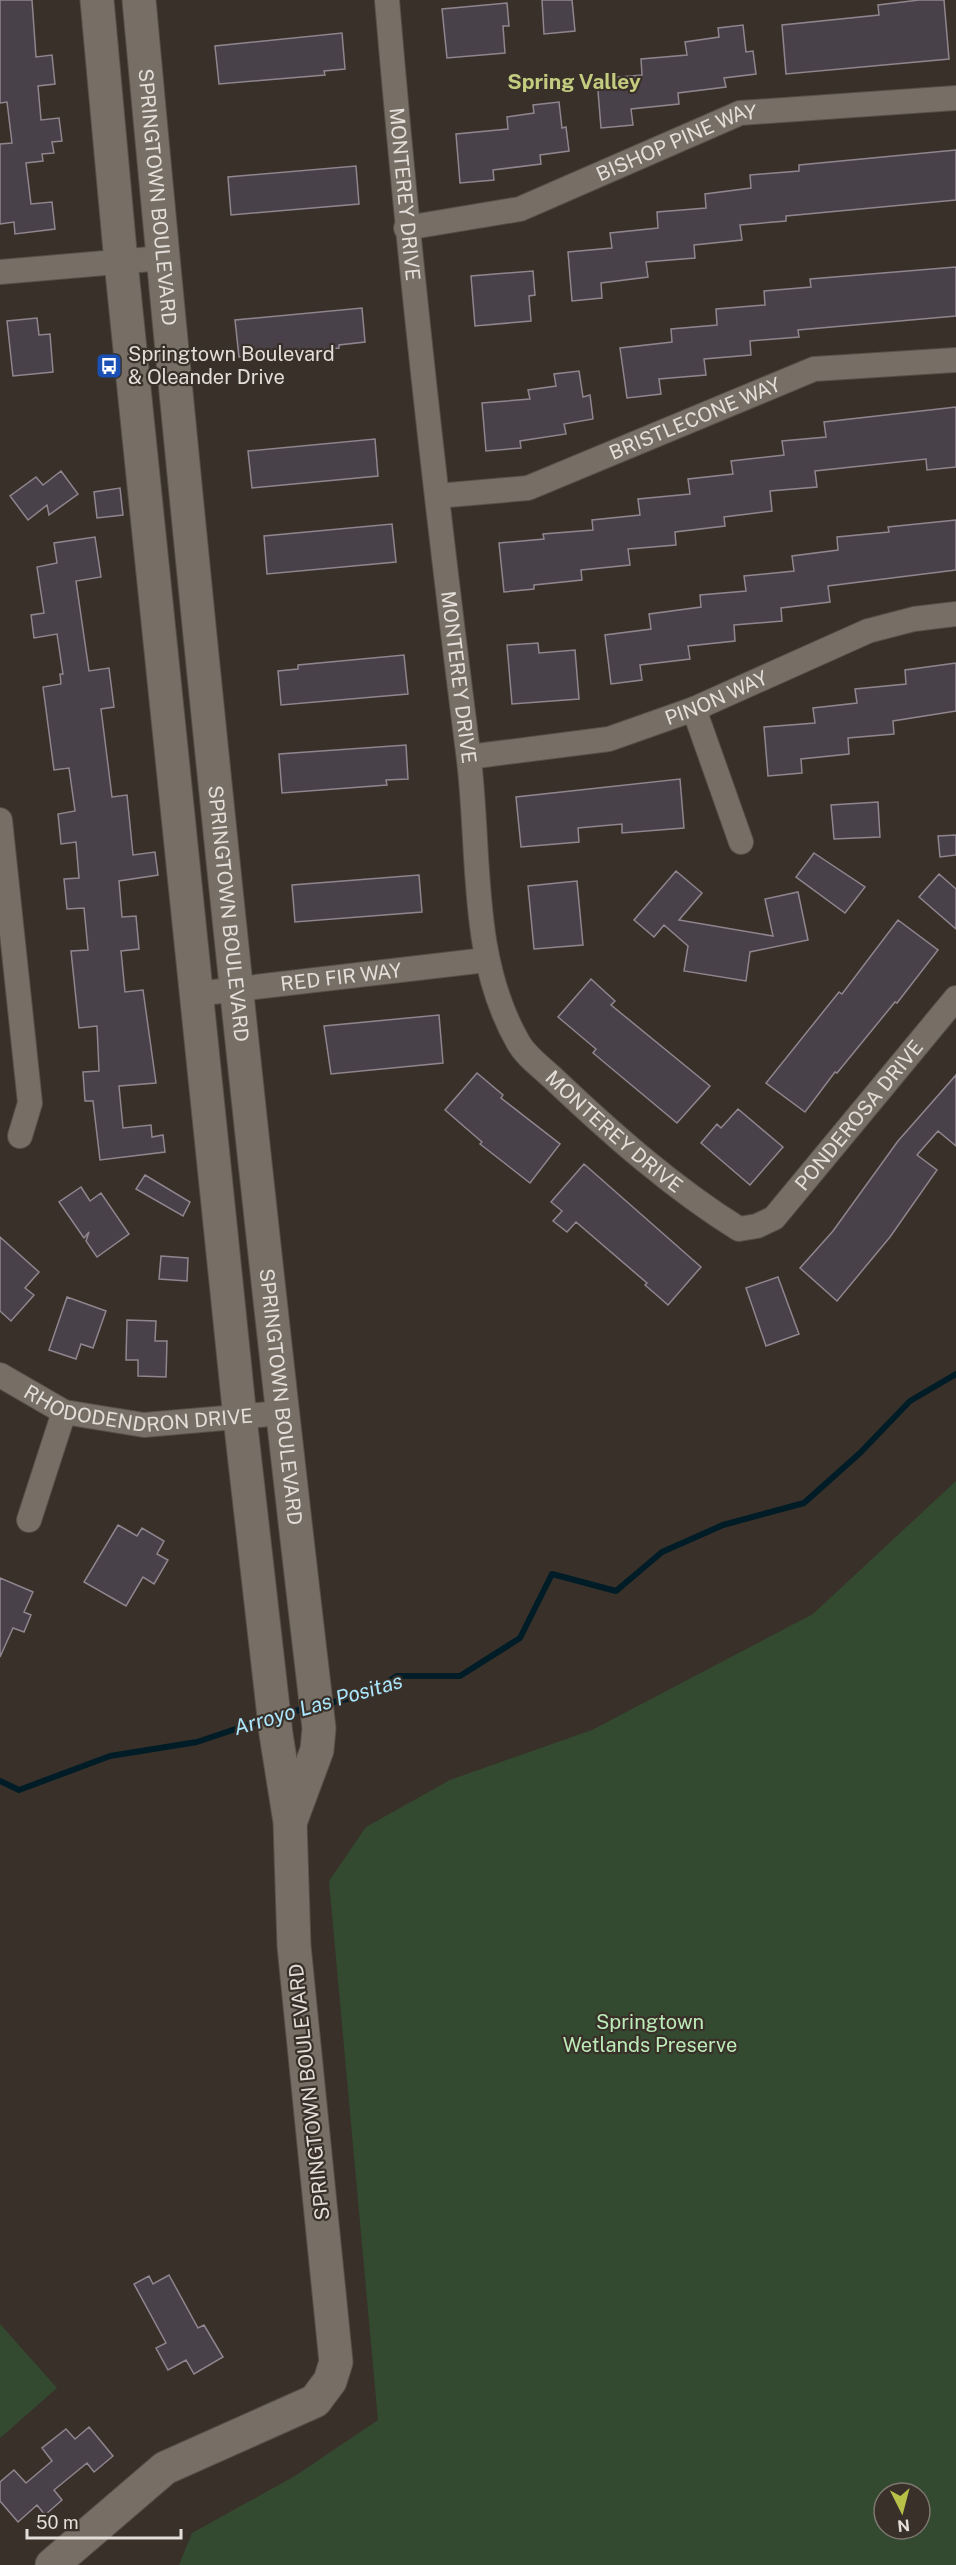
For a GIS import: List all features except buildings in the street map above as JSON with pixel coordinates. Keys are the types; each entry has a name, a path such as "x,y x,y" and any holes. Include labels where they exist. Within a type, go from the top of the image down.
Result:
{"street":[{"name":"SPRINGTOWN BOULEVARD","path":"52,2565 165,2468 315,2401 330,2381 336,2362 294,1946 290,1822 276,1734 240,1418 121,262 97,0"},
{"name":"SPRINGTOWN BOULEVARD","path":"139,0 163,258 281,1413 319,1728 317,1750 290,1822"},
{"name":"MONTEREY DRIVE","path":"387,0 406,228 447,600 469,757 486,960 499,1005 520,1047 643,1157 739,1229 757,1226"},
{"name":"BISHOP PINE WAY","path":"406,228 520,209 740,113 956,98"},
{"path":"0,272 163,258"},
{"name":"BRISTLECONE WAY","path":"437,496 528,488 814,369 956,360"},
{"name":"PINON WAY","path":"469,757 609,739 694,709 868,631 914,619 956,614"},
{"path":"694,709 741,843"},
{"path":"1,829 30,1103 20,1137"},
{"name":"RED FIR WAY","path":"196,994 486,960"},
{"name":"PONDEROSA DRIVE","path":"757,1226 774,1218 956,998"},
{"name":"RHODODENDRON DRIVE","path":"0,1375 63,1412 144,1425 281,1413"},
{"path":"29,1520 63,1412"}],"green space":[{"name":"Springtown Wetlands Preserve","path":"956,1481 956,2565 179,2565 192,2533 295,2476 378,2420 329,1881 366,1827 450,1780 592,1730 813,1614"},
{"path":"0,2324 57,2388 0,2438"}],"waterway":[{"name":"Arroyo Las Positas","path":"325,1704 364,1695 397,1676 460,1676 520,1638 552,1574 616,1591 662,1552 723,1525 804,1503 860,1453 910,1401 956,1374"},
{"name":"Arroyo Las Positas","path":"284,1714 306,1708"},
{"name":"Arroyo Las Positas","path":"0,1781 19,1790 110,1756 197,1742 265,1719"}],"place":[{"name":"Springtown Boulevard & Oleander Drive","path":"109,366"}],"district":[{"name":"Spring Valley","path":"574,81"}]}
